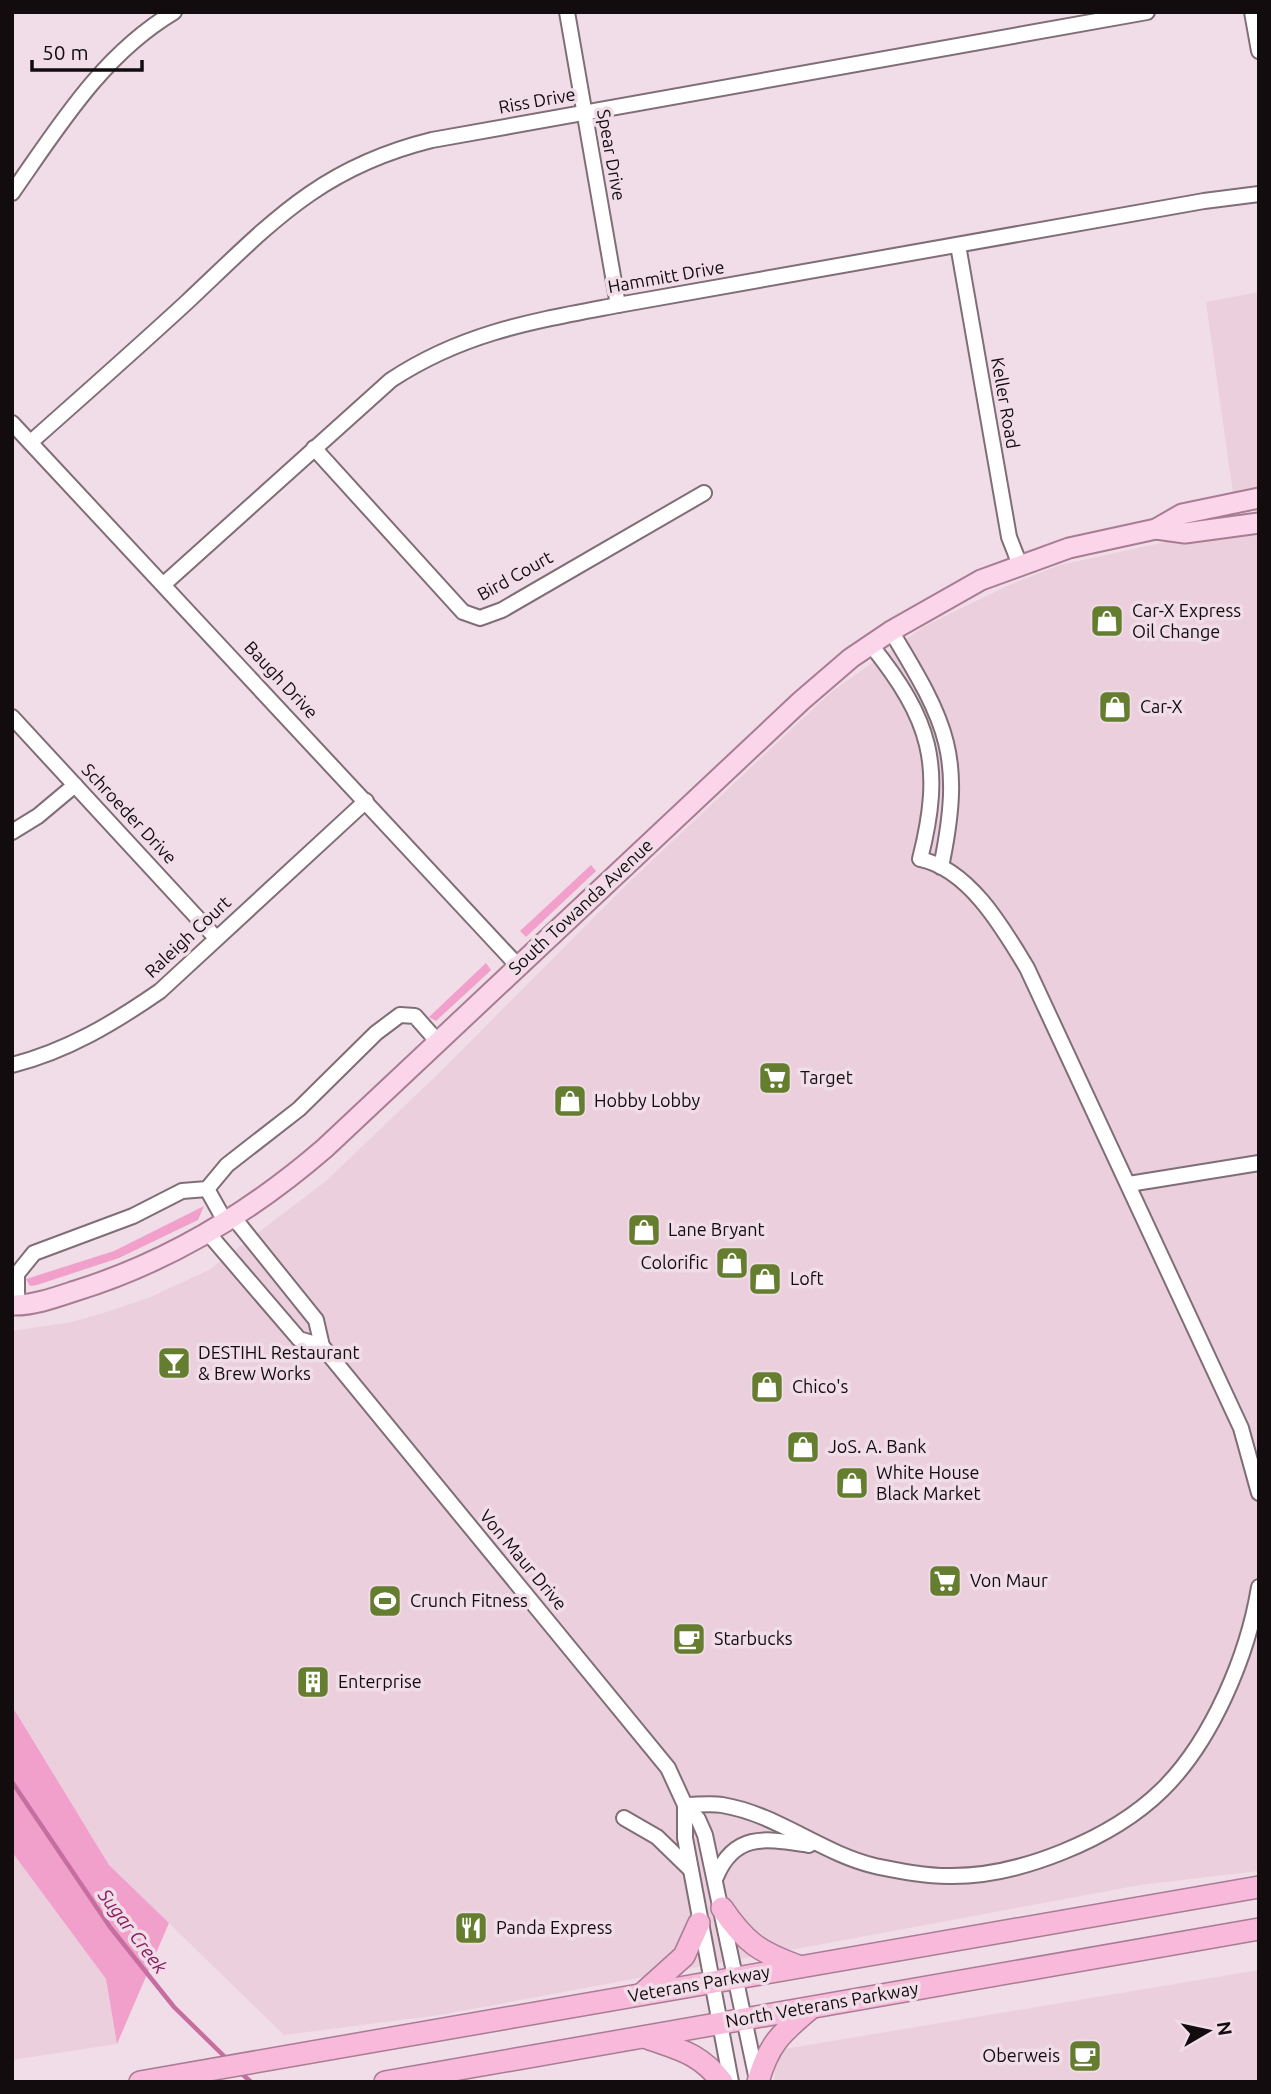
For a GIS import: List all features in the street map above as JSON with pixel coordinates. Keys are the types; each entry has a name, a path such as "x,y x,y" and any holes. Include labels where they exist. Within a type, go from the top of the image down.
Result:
{"highway":[{"name":"Veterans Parkway","path":"145,2081 1259,1887"},
{"path":"722,1908 740,1934 755,1947 800,1967"},
{"path":"642,1994 684,1956 699,1923"},
{"name":"North Veterans Parkway","path":"385,2082 1259,1929"},
{"path":"758,2082 766,2054 772,2045 813,2006"},
{"path":"644,2036 694,2054 710,2066 722,2082"}],"main road":[{"name":"South Towanda Avenue","path":"14,1306 62,1295 131,1271 230,1220 300,1170 801,701 891,631 942,600 1020,565 1069,548 1156,529 1182,514 1259,498"},
{"name":"South Towanda Avenue","path":"1156,529 1185,533 1259,523"}],"street":[{"path":"12,193 92,82 120,53 174,12"},
{"name":"Spear Drive","path":"567,12 618,305"},
{"name":"Riss Drive","path":"32,442 269,225 312,190 350,168 411,145 1147,12"},
{"path":"1252,12 1259,51"},
{"name":"Hammitt Drive","path":"164,584 391,380 432,355 499,329 618,305 1205,201 1259,194"},
{"name":"Keller Road","path":"958,245 1009,537 1020,565"},
{"name":"Baugh Drive","path":"12,423 518,966"},
{"name":"Bird Court","path":"314,448 463,612 480,618 502,610 575,565 704,493"},
{"path":"891,631 932,700 944,731 951,764 951,818 942,867"},
{"path":"871,645 912,702 929,750 933,791 931,815 920,859 942,867 963,883 985,907 1027,968 1080,1088 1129,1184 1254,1454 1258,1484"},
{"name":"Schroeder Drive","path":"12,717 216,938"},
{"path":"12,832 38,816 75,785"},
{"name":"Raleigh Court","path":"12,1065 73,1044 123,1016 159,990 366,801"},
{"path":"14,1306 17,1274 34,1253 130,1217 181,1191 207,1189 227,1165 299,1109 376,1033 400,1015 415,1016 438,1042"},
{"path":"1129,1184 1259,1163"},
{"name":"Von Maur Drive","path":"207,1189 230,1220 316,1320 322,1346 635,1724 668,1768 685,1805 698,1819 705,1835 758,2082"},
{"name":"Von Maur Drive","path":"208,1233 299,1339 322,1346"},
{"path":"685,1805 722,1805 774,1822 820,1846 875,1866 916,1874 951,1876 1027,1863 1086,1840 1142,1808 1180,1770 1223,1699 1254,1637 1259,1587"},
{"name":"Von Maur Drive","path":"685,1805 685,1838 690,1869 731,2082"},
{"path":"624,1818 657,1837 690,1869"},
{"path":"716,1877 727,1856 750,1842 771,1839 820,1846"}],"shaded area":[{"path":"1259,292 1259,489 1233,493 1206,302"},
{"path":"1259,533 1259,1871 1140,1885 440,2015 284,2035 109,1865 12,1706 12,1331 72,1322 107,1312 148,1298 209,1270 326,1181 441,1071 623,888 831,692 925,626 1009,585 1060,565 1174,540"},
{"path":"591,865 596,871 526,937 520,931"},
{"path":"486,963 491,970 488,973 436,1021 429,1017"},
{"path":"204,1206 198,1220 119,1258 37,1285 30,1286 26,1279 114,1251"},
{"path":"12,1706 109,1865 169,1923 117,2044 106,1979 12,1852"},
{"path":"12,1852 106,1979 117,2044 12,2060"},
{"path":"1259,1970 1259,2082 774,2082 775,2068 784,2049"}],"waterway":[{"name":"Sugar Creek","path":"12,1782 110,1927 174,2007 227,2059"},
{"name":"Sugar Creek","path":"241,2073 251,2082"}],"place":[{"name":"Car-X Express Oil Change","path":"1107,621"},
{"name":"Car-X","path":"1115,707"},
{"name":"Target","path":"775,1078"},
{"name":"Hobby Lobby","path":"570,1101"},
{"name":"Lane Bryant","path":"644,1230"},
{"name":"Colorific","path":"732,1263"},
{"name":"Loft","path":"765,1279"},
{"name":"DESTIHL Restaurant & Brew Works","path":"174,1363"},
{"name":"Chico's","path":"767,1387"},
{"name":"JoS. A. Bank","path":"803,1447"},
{"name":"White House Black Market","path":"852,1483"},
{"name":"Von Maur","path":"945,1581"},
{"name":"Crunch Fitness","path":"385,1601"},
{"name":"Starbucks","path":"689,1639"},
{"name":"Enterprise","path":"313,1682"},
{"name":"Panda Express","path":"471,1928"},
{"name":"Oberweis","path":"1085,2056"}]}
